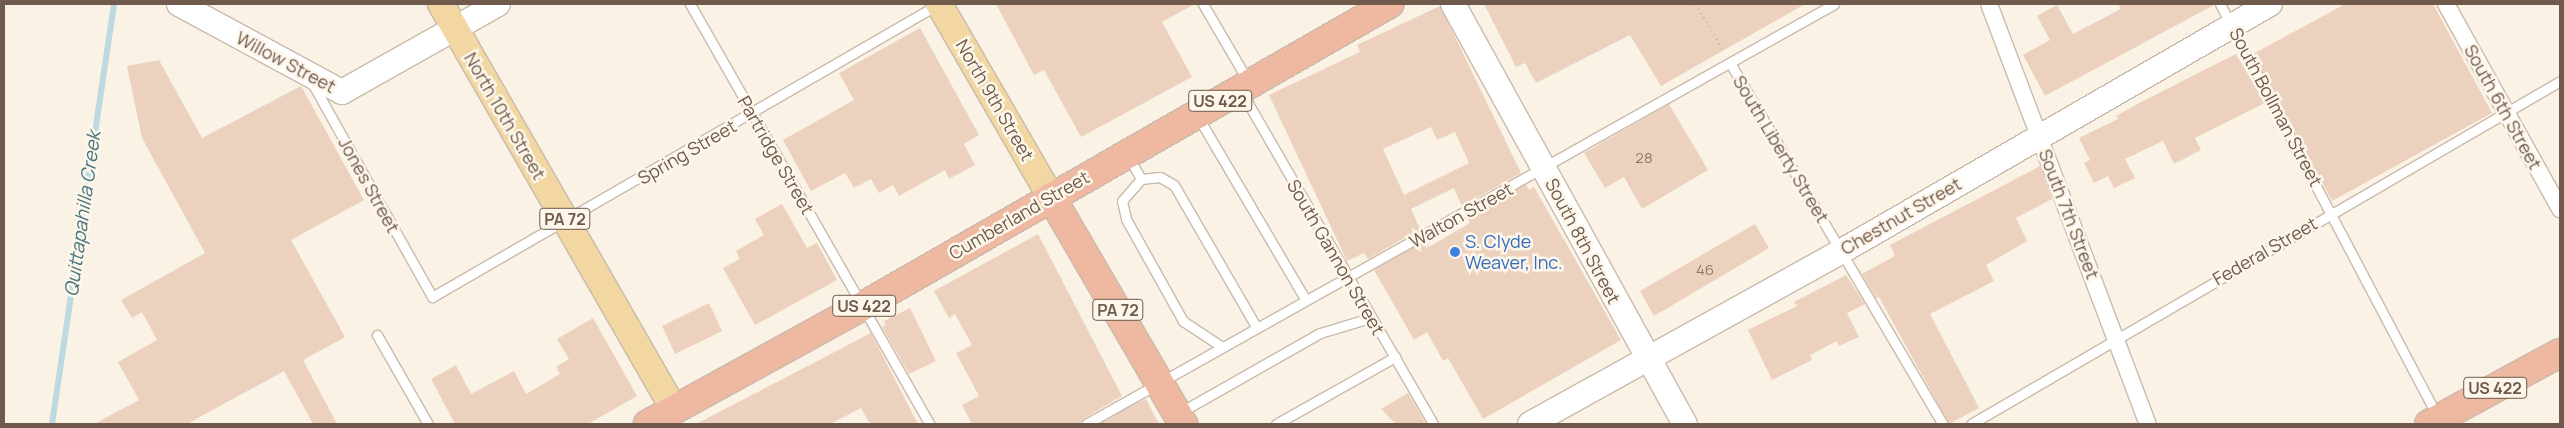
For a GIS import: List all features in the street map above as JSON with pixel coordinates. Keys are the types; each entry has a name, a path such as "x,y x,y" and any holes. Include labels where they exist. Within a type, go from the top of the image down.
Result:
{"highway":[{"name":"Cumberland Street","path":"648,424 678,417 863,306 1389,4"},
{"name":"PA 72","path":"1051,197 1160,381 1180,419"},
{"name":"US 422","path":"2436,422 2560,353"}],"main road":[{"name":"North 10th Street","path":"440,4 678,417"},
{"name":"North 9th Street","path":"939,4 1051,197"}],"street":[{"name":"Willow Street","path":"179,4 342,92 498,4"},
{"name":"South 8th Street","path":"1453,4 1646,357 1685,424"},
{"name":"South 7th Street","path":"1989,4 2148,424"},
{"name":"Chestnut Street","path":"1530,424 1646,357 1842,251 2270,4"},
{"name":"South 6th Street","path":"2446,4 2560,209"}],"lane":[{"name":"Partridge Street","path":"690,4 930,424"},
{"name":"Spring Street","path":"432,298 567,222 939,4"},
{"name":"South Gannon Street","path":"1203,4 1370,318 1395,357 1433,424"},
{"name":"Walton Street","path":"1086,424 1160,381 1544,169 1834,4"},
{"name":"South Bollman Street","path":"2220,4 2332,213 2436,422"},
{"name":"South Liberty Street","path":"1730,63 1943,424"},
{"name":"Jones Street","path":"306,72 432,298"},
{"name":"Federal Street","path":"1971,424 2560,81"},
{"path":"1197,115 1306,300"},
{"path":"1127,154 1141,179"},
{"path":"1222,347 1183,321 1126,220 1122,200 1141,179 1160,177 1174,185 1257,328"},
{"path":"1180,419 1320,333 1370,318"},
{"path":"377,335 428,424"},
{"path":"1276,424 1395,357"}],"path":[{"name":"South Liberty Street","path":"1696,4 1730,63"}],"building":[{"path":"996,4 1195,4 1162,22 1192,77 1081,137 1044,70 1034,75"},
{"path":"1484,4 1805,4 1661,86 1630,35 1536,83 1525,63 1516,67"},
{"path":"2118,4 2214,5 2045,96 2023,55 2050,40 2037,16 2057,5 2073,34 2121,9"},
{"path":"2345,4 2433,4 2492,113 2332,201 2253,54"},
{"path":"1440,6 1521,173 1462,206 1454,188 1411,209 1420,229 1368,259 1364,253 1347,261 1269,95 1360,52 1357,45","holes":["1431,127 1437,140 1455,132 1469,163 1404,195 1383,149"]},
{"path":"920,28 979,135 964,144 975,165 949,179 945,170 899,196 893,185 879,193 871,179 854,188 845,173 811,191 783,140 854,100 839,73"},
{"path":"2236,54 2265,103 2195,138 2201,150 2174,164 2163,141 2125,159 2135,178 2114,188 2108,176 2094,183 2084,163 2090,160 2079,138 2118,119 2116,116 2143,101"},
{"path":"159,60 202,138 301,86 364,200 291,240 345,337 303,360 337,424 313,424 284,371 187,424 94,424 139,400 118,362 157,340 142,312 132,318 121,300 205,253 142,138 127,66"},
{"path":"1669,104 1708,170 1642,209 1624,177 1605,188 1584,153"},
{"path":"2040,166 2052,199 2016,218 2027,241 1986,265 1994,281 1930,314 1979,408 1949,424 1879,297 1876,298 1862,274 1895,256 1890,245"},
{"path":"1526,184 1529,190 1534,187 1621,340 1483,419 1448,358 1443,361 1427,332 1414,340 1374,270 1426,240 1429,247 1470,223 1467,217"},
{"path":"782,204 807,248 817,243 837,280 755,325 723,268 740,259 736,251 764,235 755,219"},
{"path":"1755,224 1769,248 1654,316 1640,291"},
{"path":"1038,234 1122,396 1083,419 1080,424 972,424 962,405 979,396 956,353 972,345 955,314 949,318 934,291"},
{"path":"1846,275 1865,304 1847,313 1859,337 1839,346 1837,341 1810,355 1812,360 1772,380 1748,330 1797,306 1794,302"},
{"path":"709,303 722,331 675,354 662,326"},
{"path":"910,308 936,361 909,374 882,327 886,325 884,321"},
{"path":"593,318 637,396 588,424 455,424 431,379 456,365 471,394 514,371 526,394 560,374 556,367 569,359 557,339"},
{"path":"871,333 918,424 870,424 861,408 830,424 696,424"},
{"path":"1408,393 1426,424 1396,424 1381,409"},
{"path":"1146,399 1159,424 1098,424 1128,407"}],"waterway":[{"name":"Quittapahilla Creek","path":"52,424 114,4"}],"place":[{"name":"S. Clyde Weaver, Inc.","path":"1455,252"}]}
